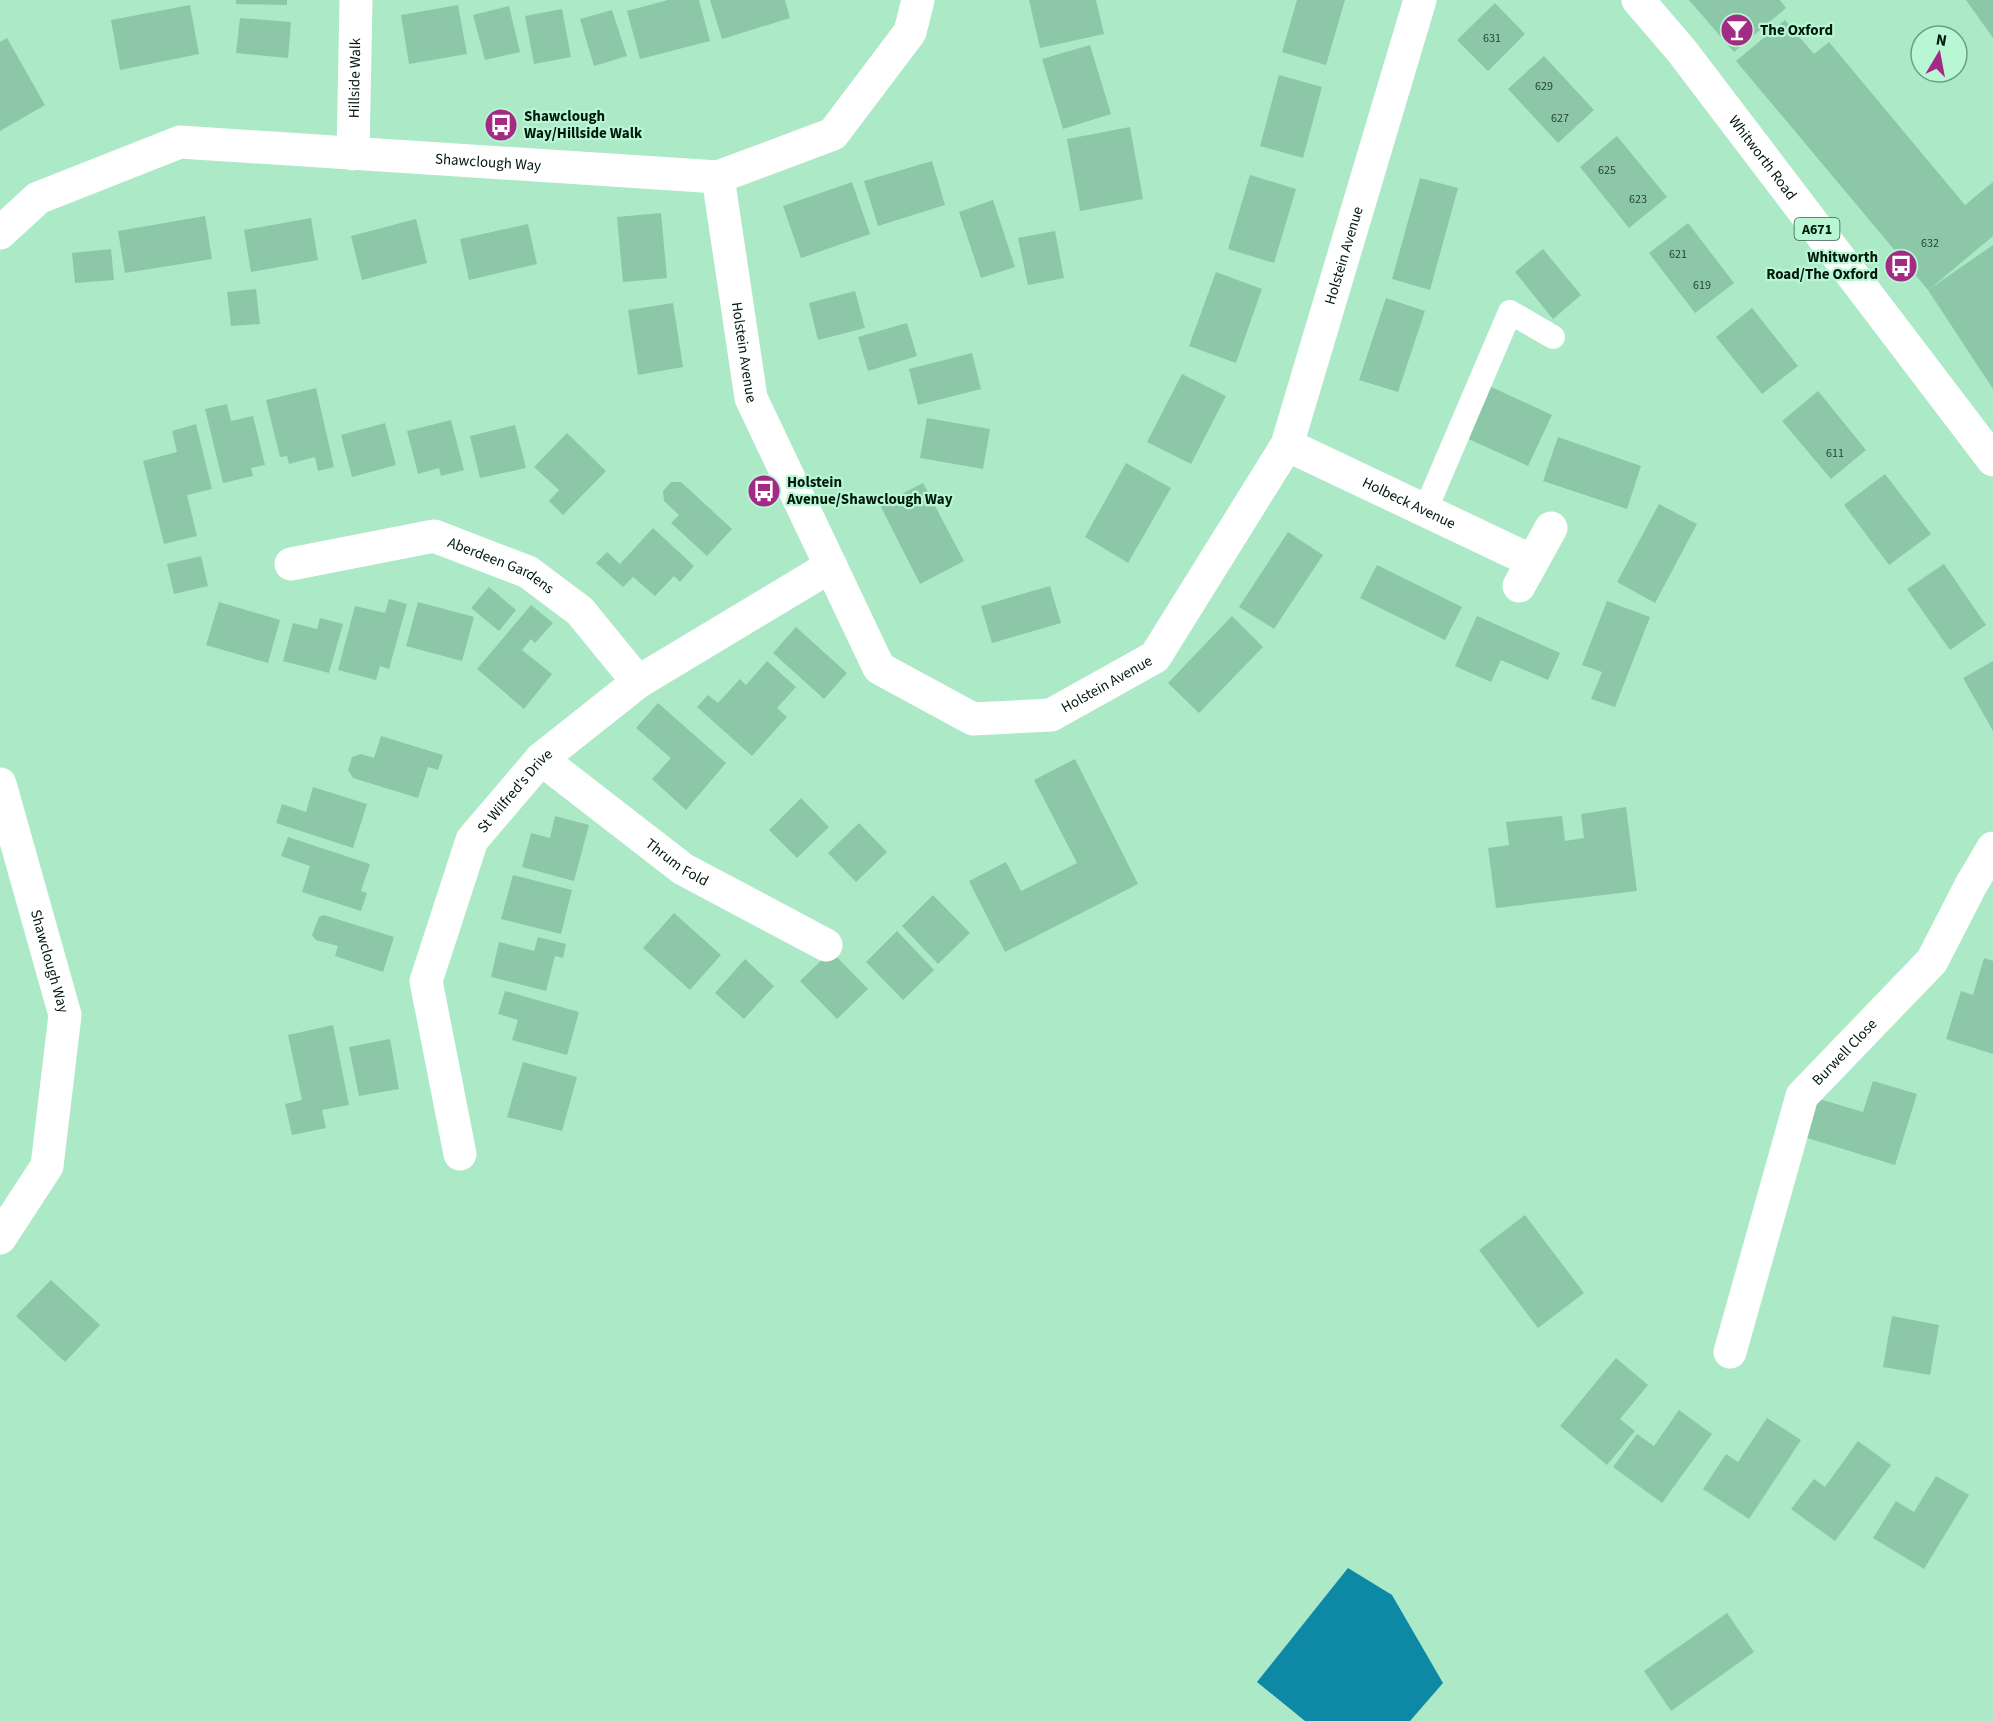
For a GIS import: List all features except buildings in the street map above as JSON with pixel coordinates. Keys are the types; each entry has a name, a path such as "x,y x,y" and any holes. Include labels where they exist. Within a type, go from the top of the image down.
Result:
{"street":[{"name":"Hillside Walk","path":"353,154 356,0"},
{"name":"Shawclough Way","path":"0,233 38,198 180,142 718,177 832,134 910,32 918,0"},
{"name":"Holstein Avenue","path":"718,177 751,398 879,668 973,719 1051,716 1155,657 1287,446 1420,0"},
{"name":"Whitworth Road","path":"1638,0 1688,59 1993,460"},
{"name":"Holbeck Avenue","path":"1287,446 1425,511 1525,574 1551,528"},
{"name":"Aberdeen Gardens","path":"291,564 434,536 528,572 580,611 638,682"},
{"name":"St Wilfred's Drive","path":"459,1154 426,981 472,840 541,759 638,682 831,566"},
{"name":"Thrum Fold","path":"541,759 683,869 826,945"},
{"name":"Shawclough Way","path":"0,784 65,1015 47,1166 0,1238"},
{"name":"Burwell Close","path":"1730,1352 1802,1096 1932,961 1993,848"}],"lane":[{"path":"1425,511 1510,312 1553,337"}],"water":[{"path":"1348,1568 1392,1595 1443,1683 1410,1721 1305,1721 1257,1682"}],"place":[{"name":"The Oxford","path":"1737,30"},
{"name":"Shawclough Way/Hillside Walk","path":"501,125"},
{"name":"Whitworth Road/The Oxford","path":"1901,266"},
{"name":"Holstein Avenue/Shawclough Way","path":"764,491"}]}
